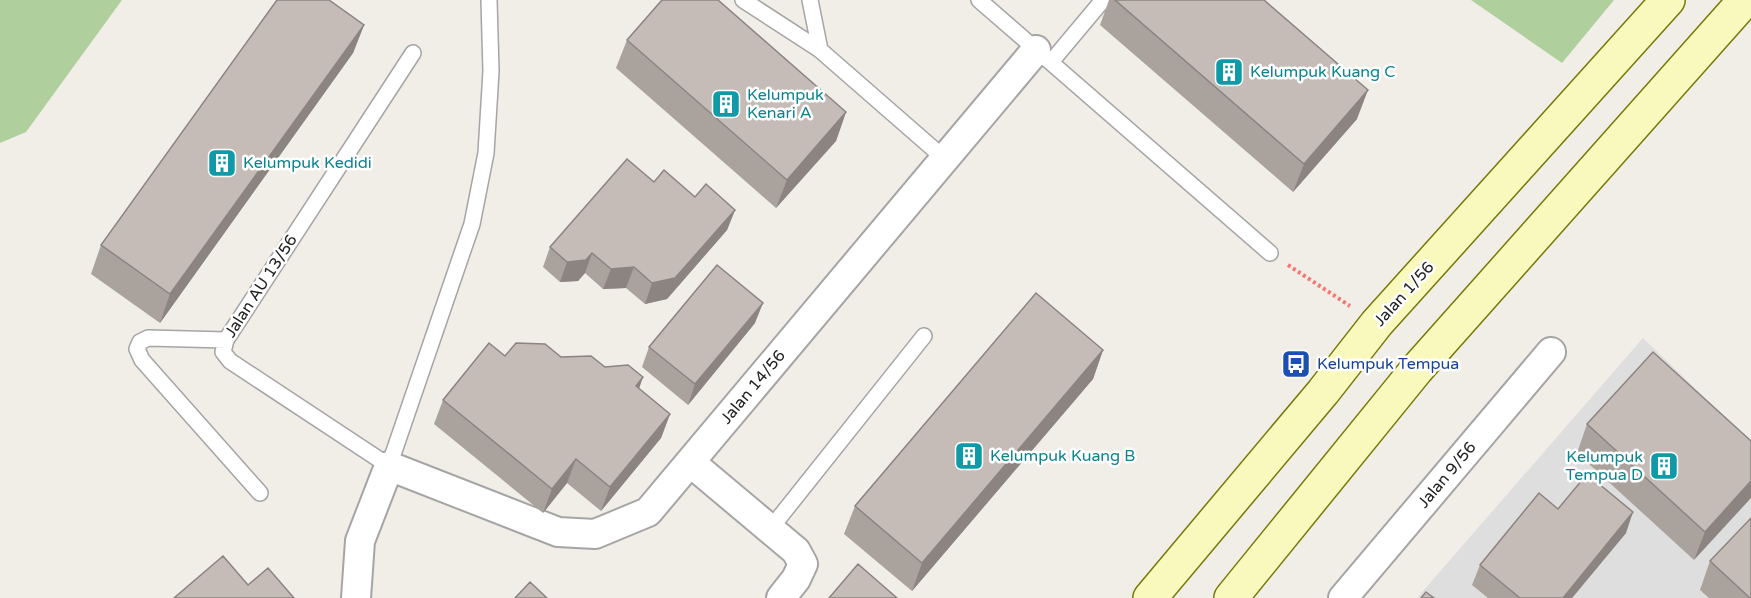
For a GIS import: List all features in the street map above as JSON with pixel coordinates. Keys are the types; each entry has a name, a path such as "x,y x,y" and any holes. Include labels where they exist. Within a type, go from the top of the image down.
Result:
{"main road":[{"name":"Jalan 1/56","path":"1150,598 1323,392 1377,323 1668,0"},
{"path":"1231,598 1417,369 1745,0"}],"street":[{"name":"Jalan 14/56","path":"389,466 558,532 595,534 648,512 945,159 1044,56"},
{"name":"Jalan 9/56","path":"1343,598 1551,352"},
{"path":"690,462 796,550 803,564 796,579 781,598"},
{"path":"356,598 360,541 389,466"}],"lane":[{"path":"389,466 472,224 486,153 491,71 489,0"},
{"path":"742,0 820,50 945,159"},
{"path":"810,0 820,50"},
{"path":"979,0 1270,254"},
{"path":"1044,56 1103,0"},
{"name":"Jalan AU 13/56","path":"389,466 230,361 223,352 226,340 413,53"},
{"path":"771,528 924,336"},
{"path":"226,340 148,338 140,342 137,349 142,360 260,493"}],"path":[{"path":"1270,254 1377,323"}],"shaded area":[{"path":"1643,338 1751,442 1751,598 1417,598"}],"green space":[{"path":"0,0 122,0 26,132 0,143"},
{"path":"1471,0 1614,0 1562,63"}],"building":[{"name":"Kelumpuk Kedidi","path":"277,0 329,0 364,25 170,294 101,245"},
{"name":"Kelumpuk Kenari A","path":"662,0 718,0 846,112 787,180 627,40"},
{"name":"Kelumpuk Kuang C","path":"1115,0 1264,0 1368,90 1304,164"},
{"path":"627,159 654,182 664,170 695,197 706,184 735,210 675,278 652,283 634,267 611,269 592,253 586,260 567,262 550,247"},
{"path":"717,265 763,303 695,384 649,347"},
{"name":"Kelumpuk Kuang B","path":"1036,293 1103,350 922,563 855,506"},
{"path":"489,343 505,356 516,343 545,344 561,357 591,356 605,367 628,365 643,377 636,386 670,414 610,487 576,459 552,489 443,400"},
{"name":"Kelumpuk Tempua D","path":"1653,352 1751,441 1751,481 1705,532 1587,424"},
{"path":"1587,474 1633,512 1563,598 1520,598 1480,565 1539,493 1558,509"},
{"path":"1751,518 1751,598 1750,598 1710,561"},
{"path":"223,556 248,585 268,568 294,598 174,598"},
{"path":"858,564 897,598 829,598"},
{"path":"530,582 547,598 515,598"},
{"path":"1426,592 1434,598 1421,598"}],"place":[{"name":"Kelumpuk Kuang C","path":"1229,72"},
{"name":"Kelumpuk Kenari A","path":"726,104"},
{"name":"Kelumpuk Kedidi","path":"222,163"},
{"name":"Kelumpuk Tempua","path":"1296,364"},
{"name":"Kelumpuk Kuang B","path":"969,456"},
{"name":"Kelumpuk Tempua D","path":"1664,466"}]}
